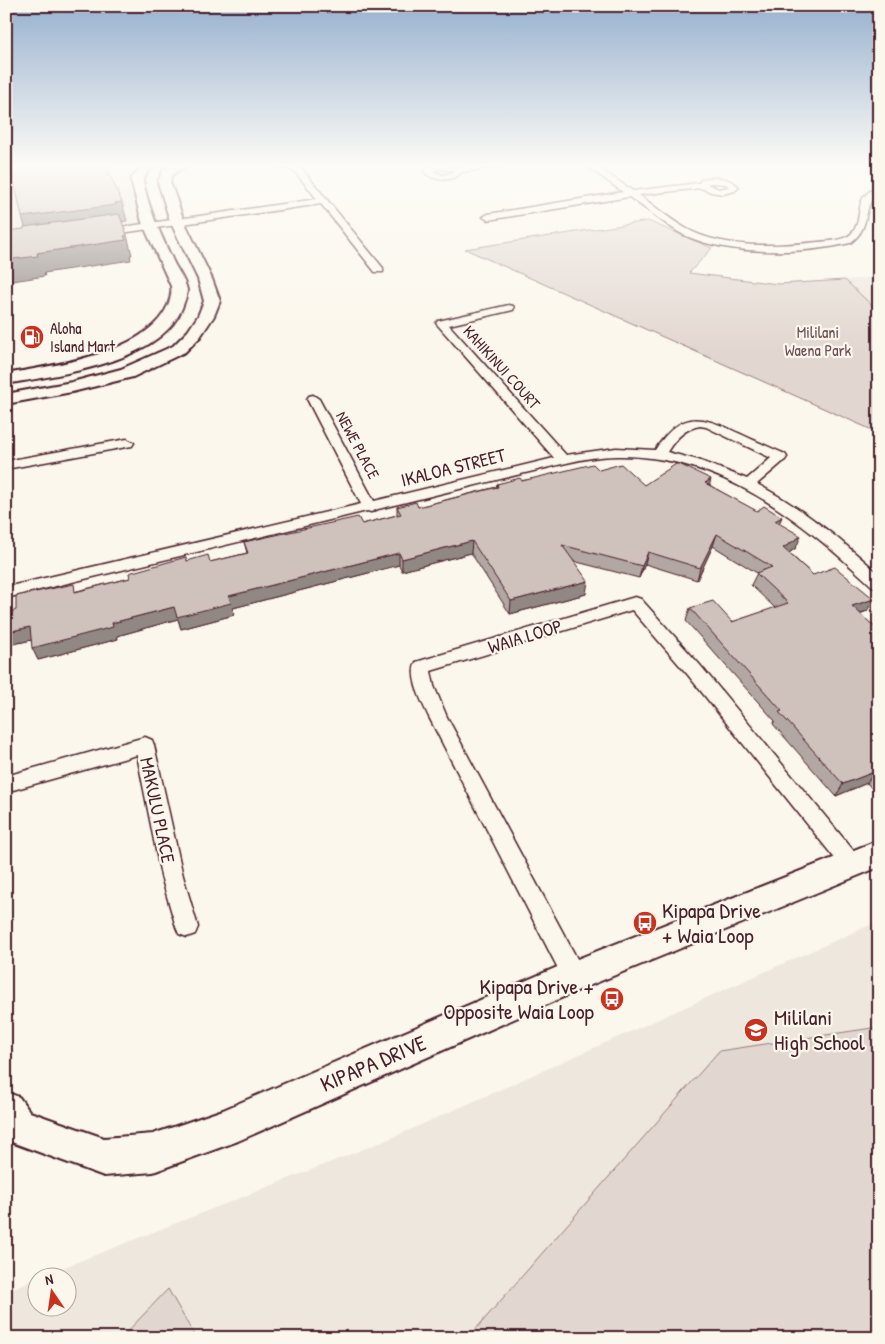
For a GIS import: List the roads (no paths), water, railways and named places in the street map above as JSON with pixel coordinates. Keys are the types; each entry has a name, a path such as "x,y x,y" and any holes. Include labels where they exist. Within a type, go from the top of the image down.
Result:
{"street":[{"path":"95,233 143,227"},
{"path":"6,379 71,367 110,356 136,345 166,325 176,308 179,289 149,227"},
{"path":"6,399 72,387 127,373 179,349 194,334 206,316 212,301 205,279 180,227"},
{"path":"344,227 379,270"},
{"path":"678,227 689,234 707,240 728,245 763,248 847,242 856,237 861,227"},
{"name":"KAHIKINUI COURT","path":"509,308 442,323 563,460"},
{"name":"NEWE PLACE","path":"313,399 371,508"},
{"path":"659,455 668,439 688,424 699,422 709,424 780,457 748,485"},
{"path":"6,465 126,443"},
{"name":"IKALOA STREET","path":"6,594 371,508 563,460 617,452 659,455 713,469 748,485 811,523 879,583"},
{"name":"WAIA LOOP","path":"574,976 438,717 427,692 422,667 635,603 865,858"},
{"name":"MAKULU PLACE","path":"6,784 144,745 172,876 187,927"},
{"name":"KIPAPA DRIVE","path":"6,1110 18,1126 104,1157 153,1153 225,1128 574,976 865,858"}],"place":[{"name":"Aloha Island Mart","path":"32,337"},
{"name":"Kipapa Drive + Waia Loop","path":"645,923"},
{"name":"Kipapa Drive + Opposite Waia Loop","path":"612,999"},
{"name":"Mililani High School","path":"756,1030"}],"park label":[{"name":"Mililani Waena Park","path":"818,341"}]}
